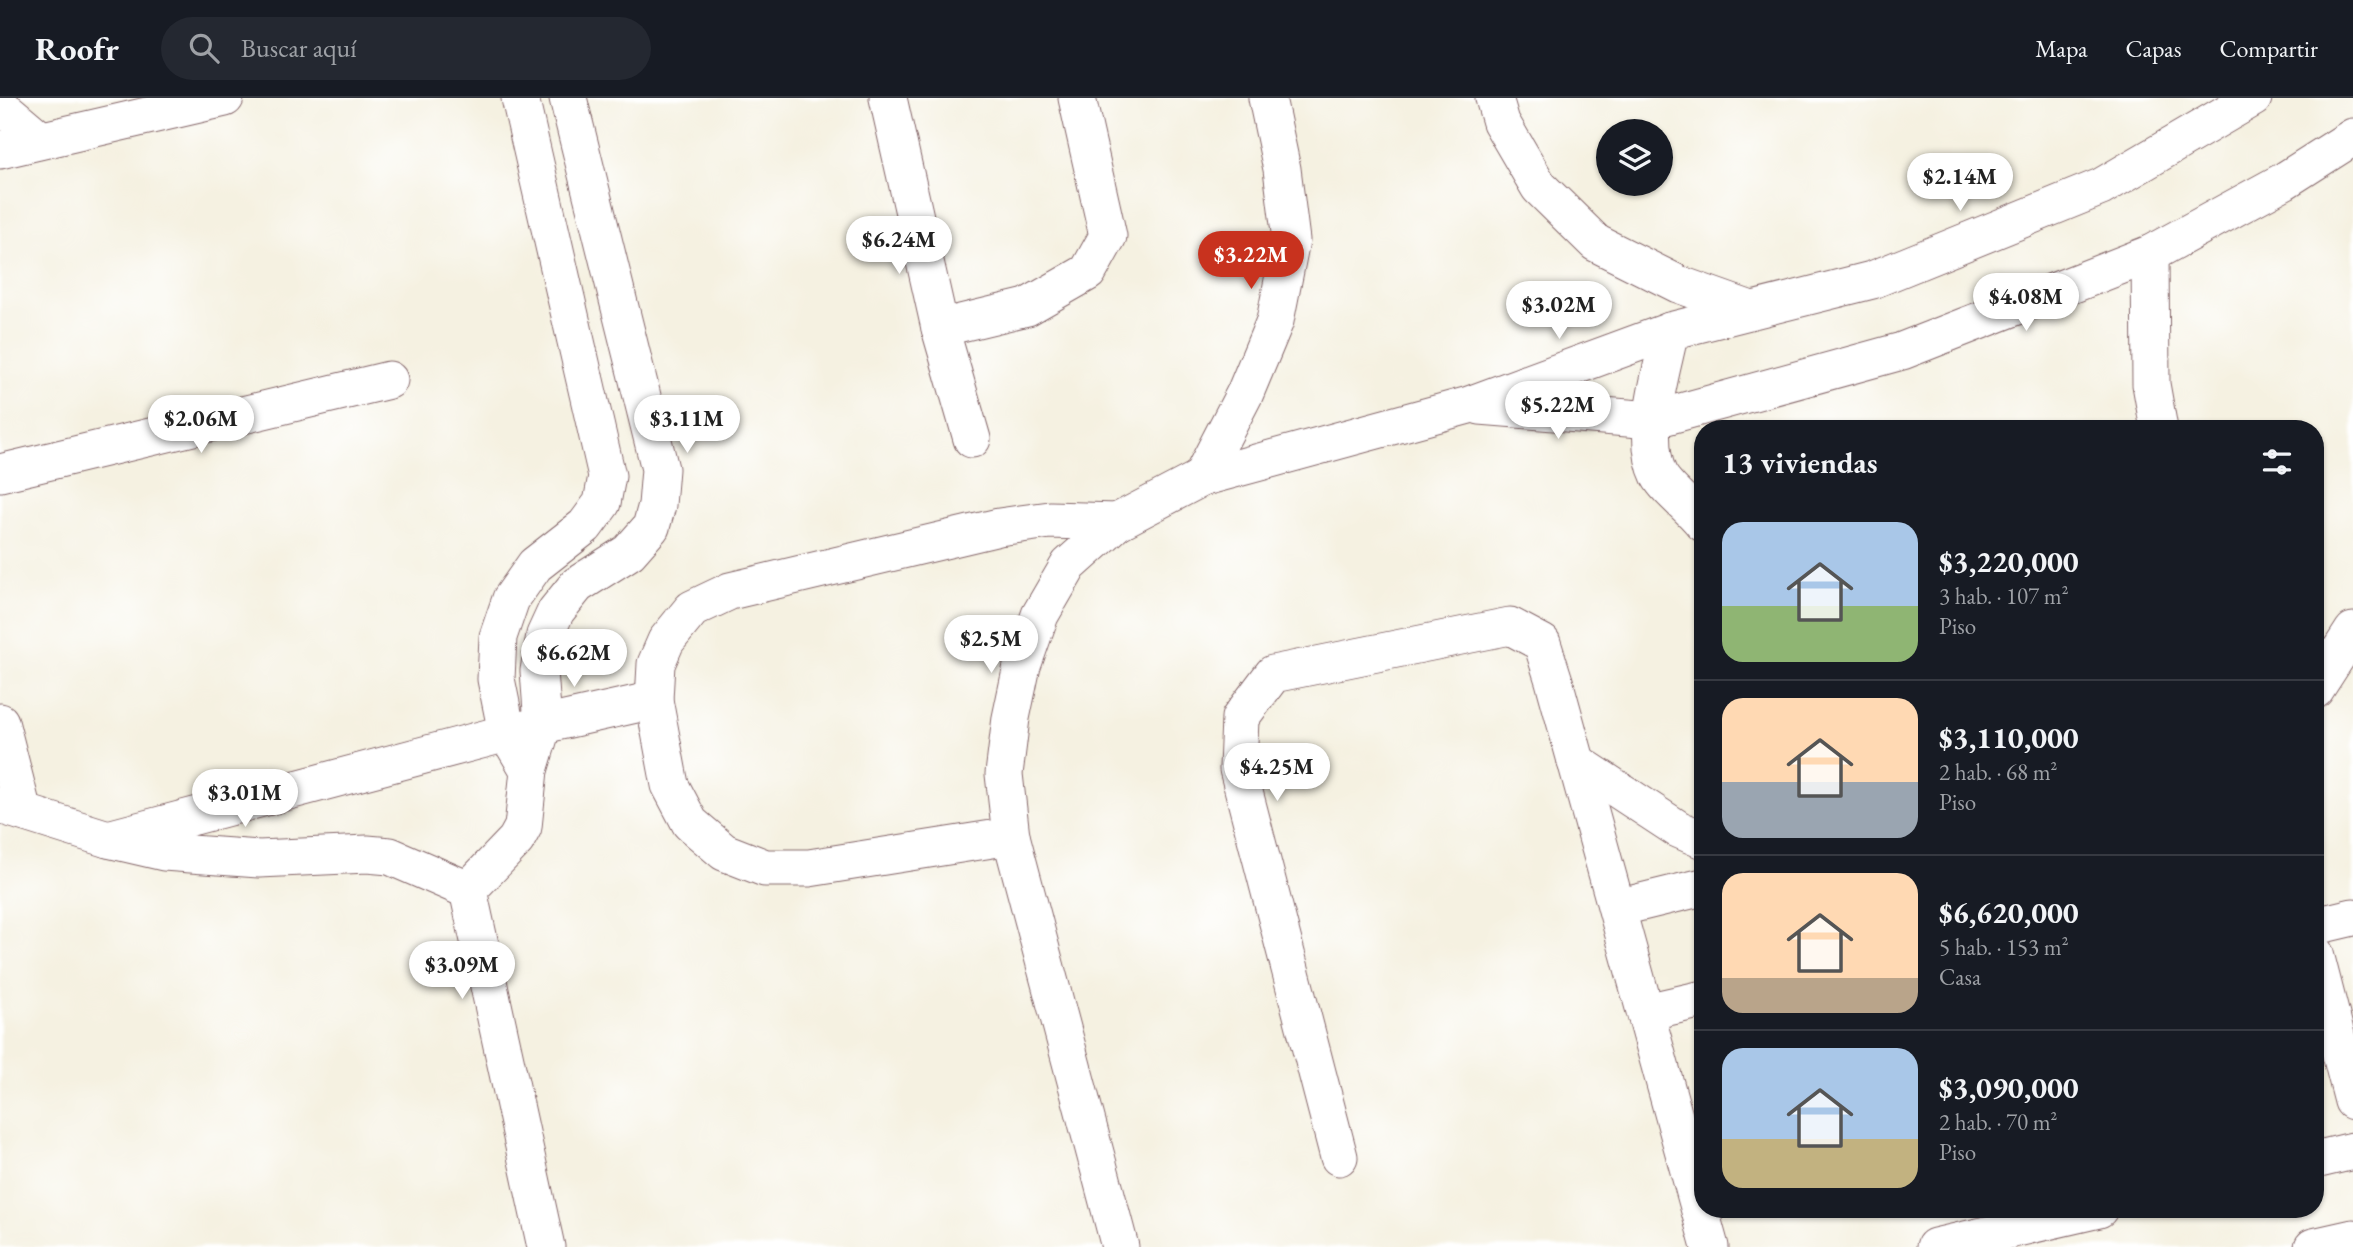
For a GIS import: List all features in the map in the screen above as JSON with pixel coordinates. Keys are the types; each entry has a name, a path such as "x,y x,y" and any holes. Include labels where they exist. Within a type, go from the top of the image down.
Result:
{"street":[{"path":"520,98 607,476 602,503 585,526 536,565 511,599 498,637 496,679 507,733 529,770"},
{"path":"468,890 516,840 523,827 529,770 543,724 539,671 545,635 556,611 577,585 629,552 651,527 657,505 660,469 568,98"},
{"path":"888,98 940,328 972,439"},
{"path":"940,328 1027,307 1088,272 1108,236 1077,98"},
{"path":"1201,478 1245,393 1275,321 1291,240 1282,169 1267,98"},
{"path":"1494,98 1501,122 1539,187 1596,243 1678,284 1751,310"},
{"path":"1120,1247 1011,836 1004,774 1011,718 1022,666 1040,615 1069,565 1117,522 1201,478 1469,405 1670,331 1872,280 2101,187 2253,98"},
{"path":"0,150 214,99"},
{"path":"0,111 8,112 41,140"},
{"path":"1469,405 1652,420 1902,351 2150,254 2284,181 2353,136"},
{"path":"2150,254 2151,384 2157,420"},
{"path":"1670,331 1652,420 1652,447 1660,476 1694,513"},
{"path":"0,473 389,380"},
{"path":"1011,836 810,868 765,868 724,852 690,823 670,785 654,700 656,664 666,641 692,609 730,591 999,527 1050,520 1117,522"},
{"path":"1339,1157 1238,769 1240,718 1273,674 1510,626 1542,643 1694,1188"},
{"path":"2324,676 2353,631"},
{"path":"108,839 507,733 654,700"},
{"path":"0,722 11,808 108,839 164,852 260,859 367,854 390,856 468,890"},
{"path":"1576,762 1678,829 1694,836"},
{"path":"1617,908 1694,889"},
{"path":"468,890 546,1247"},
{"path":"2324,924 2353,917"},
{"path":"2324,989 2353,1101"},
{"path":"1646,1012 1694,1001"},
{"path":"2324,1158 2353,1151"},
{"path":"1702,1218 1710,1247"},
{"path":"1935,1247 2060,1218"},
{"path":"2313,1247 2353,1238"}]}
